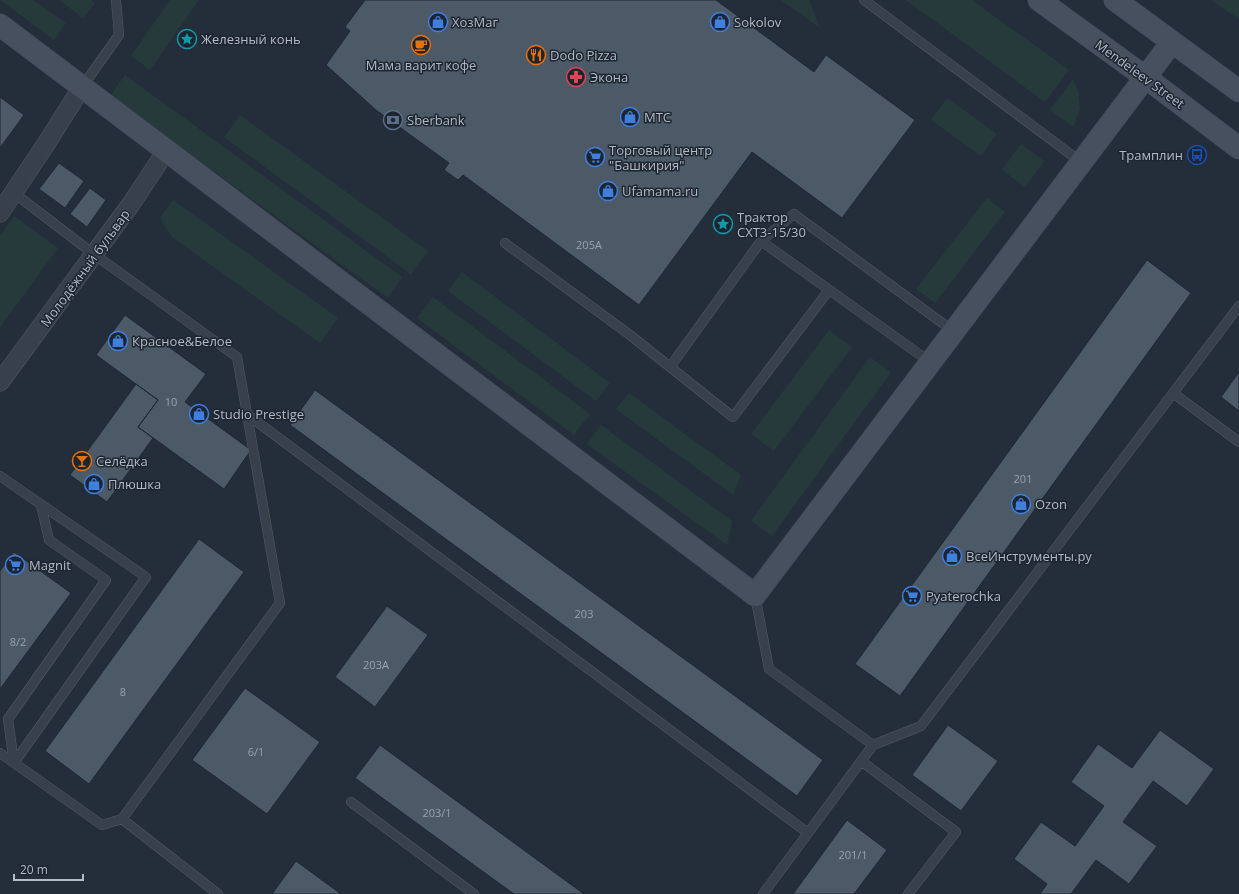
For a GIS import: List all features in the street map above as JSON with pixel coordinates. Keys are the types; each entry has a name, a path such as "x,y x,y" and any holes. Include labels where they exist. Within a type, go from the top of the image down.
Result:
{"street":[{"name":"Mendeleev Street","path":"1039,0 1239,148"},
{"path":"1115,0 1239,91"},
{"path":"0,25 755,595 1172,42"},
{"path":"0,213 82,87"},
{"name":"Молодёжный бульвар","path":"0,382 95,255 166,151"}],"lane":[{"path":"82,87 119,35 116,0"},
{"path":"864,0 1081,162"},
{"path":"0,753 102,825 122,820 280,603 237,357 95,255 14,193"},
{"path":"670,367 761,241 794,214 953,331"},
{"path":"761,241 930,362"},
{"path":"505,243 630,335 733,417 829,290"},
{"path":"763,894 873,745 921,726 1239,306"},
{"path":"1174,393 1239,442"},
{"path":"248,415 808,833"},
{"path":"0,476 146,577 14,763"},
{"path":"14,763 8,720 106,580 49,540 41,505"},
{"path":"755,595 769,669 873,745"},
{"path":"861,761 956,832 908,894"},
{"path":"351,802 474,894"},
{"path":"122,820 218,894"}],"green space":[{"path":"0,0 33,0 66,23 54,40"},
{"path":"59,0 91,0 95,3 83,18"},
{"path":"170,0 199,0 150,70 131,56"},
{"path":"781,0 809,0 820,28"},
{"path":"906,0 972,0 1069,70 1045,102"},
{"path":"1211,0 1239,0 1239,19"},
{"path":"125,75 402,277 388,298 110,96"},
{"path":"1073,79 1078,91 1080,109 1073,127 1050,110"},
{"path":"947,98 997,134 981,156 931,120"},
{"path":"240,115 428,251 411,274 224,137"},
{"path":"1021,144 1044,161 1025,187 1002,170"},
{"path":"987,198 1005,212 935,303 916,289"},
{"path":"173,200 338,318 320,343 172,237 160,218"},
{"path":"14,216 58,248 0,327 0,236"},
{"path":"462,272 610,383 596,401 448,291"},
{"path":"433,297 590,414 574,435 417,318"},
{"path":"829,330 852,347 774,451 751,434"},
{"path":"870,357 891,372 772,536 751,521"},
{"path":"629,393 741,475 733,495 616,409"},
{"path":"601,425 732,521 727,545 587,444"}],"building":[{"name":"Торговый центр \"Башкирия\"","path":"365,0 716,0 814,72 826,55 915,120 842,218 752,152 639,305 463,175 458,180 444,170 449,163 376,110 326,65 350,31 345,27"},
{"path":"0,97 24,115 0,148"},
{"path":"59,163 84,181 65,208 39,189"},
{"path":"90,188 106,200 87,227 70,214"},
{"path":"1147,260 1191,293 900,696 855,664"},
{"path":"125,315 206,374 185,402 251,450 224,489 138,427 158,400 96,355"},
{"path":"1239,372 1239,411 1221,397"},
{"path":"136,384 158,400 138,427 153,438 107,502 70,475"},
{"path":"315,390 823,760 797,796 290,425"},
{"path":"199,539 244,572 89,784 45,751"},
{"path":"14,552 71,593 0,689 0,571"},
{"path":"387,606 428,635 375,707 335,677"},
{"path":"245,688 320,742 267,814 192,760"},
{"path":"948,725 998,761 961,811 912,775"},
{"path":"1160,730 1214,769 1187,806 1153,781 1123,822 1157,846 1129,884 1096,860 1071,894 1040,894 1047,884 1014,859 1041,822 1075,846 1104,806 1071,782 1098,744 1132,768"},
{"path":"380,745 584,894 514,894 478,868 355,778"},
{"path":"847,820 887,850 854,894 793,894"},
{"path":"296,861 341,894 272,894"}],"place":[{"name":"ХозМаг","path":"438,22"},
{"name":"Sokolov","path":"720,22"},
{"name":"Железный конь","path":"187,39"},
{"name":"Мама варит кофе","path":"421,45"},
{"name":"Dodo Pizza","path":"536,55"},
{"name":"Экона","path":"576,77"},
{"name":"МТС","path":"630,117"},
{"name":"Sberbank","path":"393,120"},
{"name":"Трамплин","path":"1197,155"},
{"name":"Торговый центр \"Башкирия\"","path":"595,157"},
{"name":"Ufamama.ru","path":"608,191"},
{"name":"Трактор СХТ3-15/30","path":"723,224"},
{"name":"Красное&Белое","path":"118,341"},
{"name":"Studio Prestige","path":"199,414"},
{"name":"Селёдка","path":"82,461"},
{"name":"Плюшка","path":"94,484"},
{"name":"Ozon","path":"1021,504"},
{"name":"ВсеИнструменты.ру","path":"952,556"},
{"name":"Magnit","path":"15,565"},
{"name":"Pyaterochka","path":"912,596"}]}
